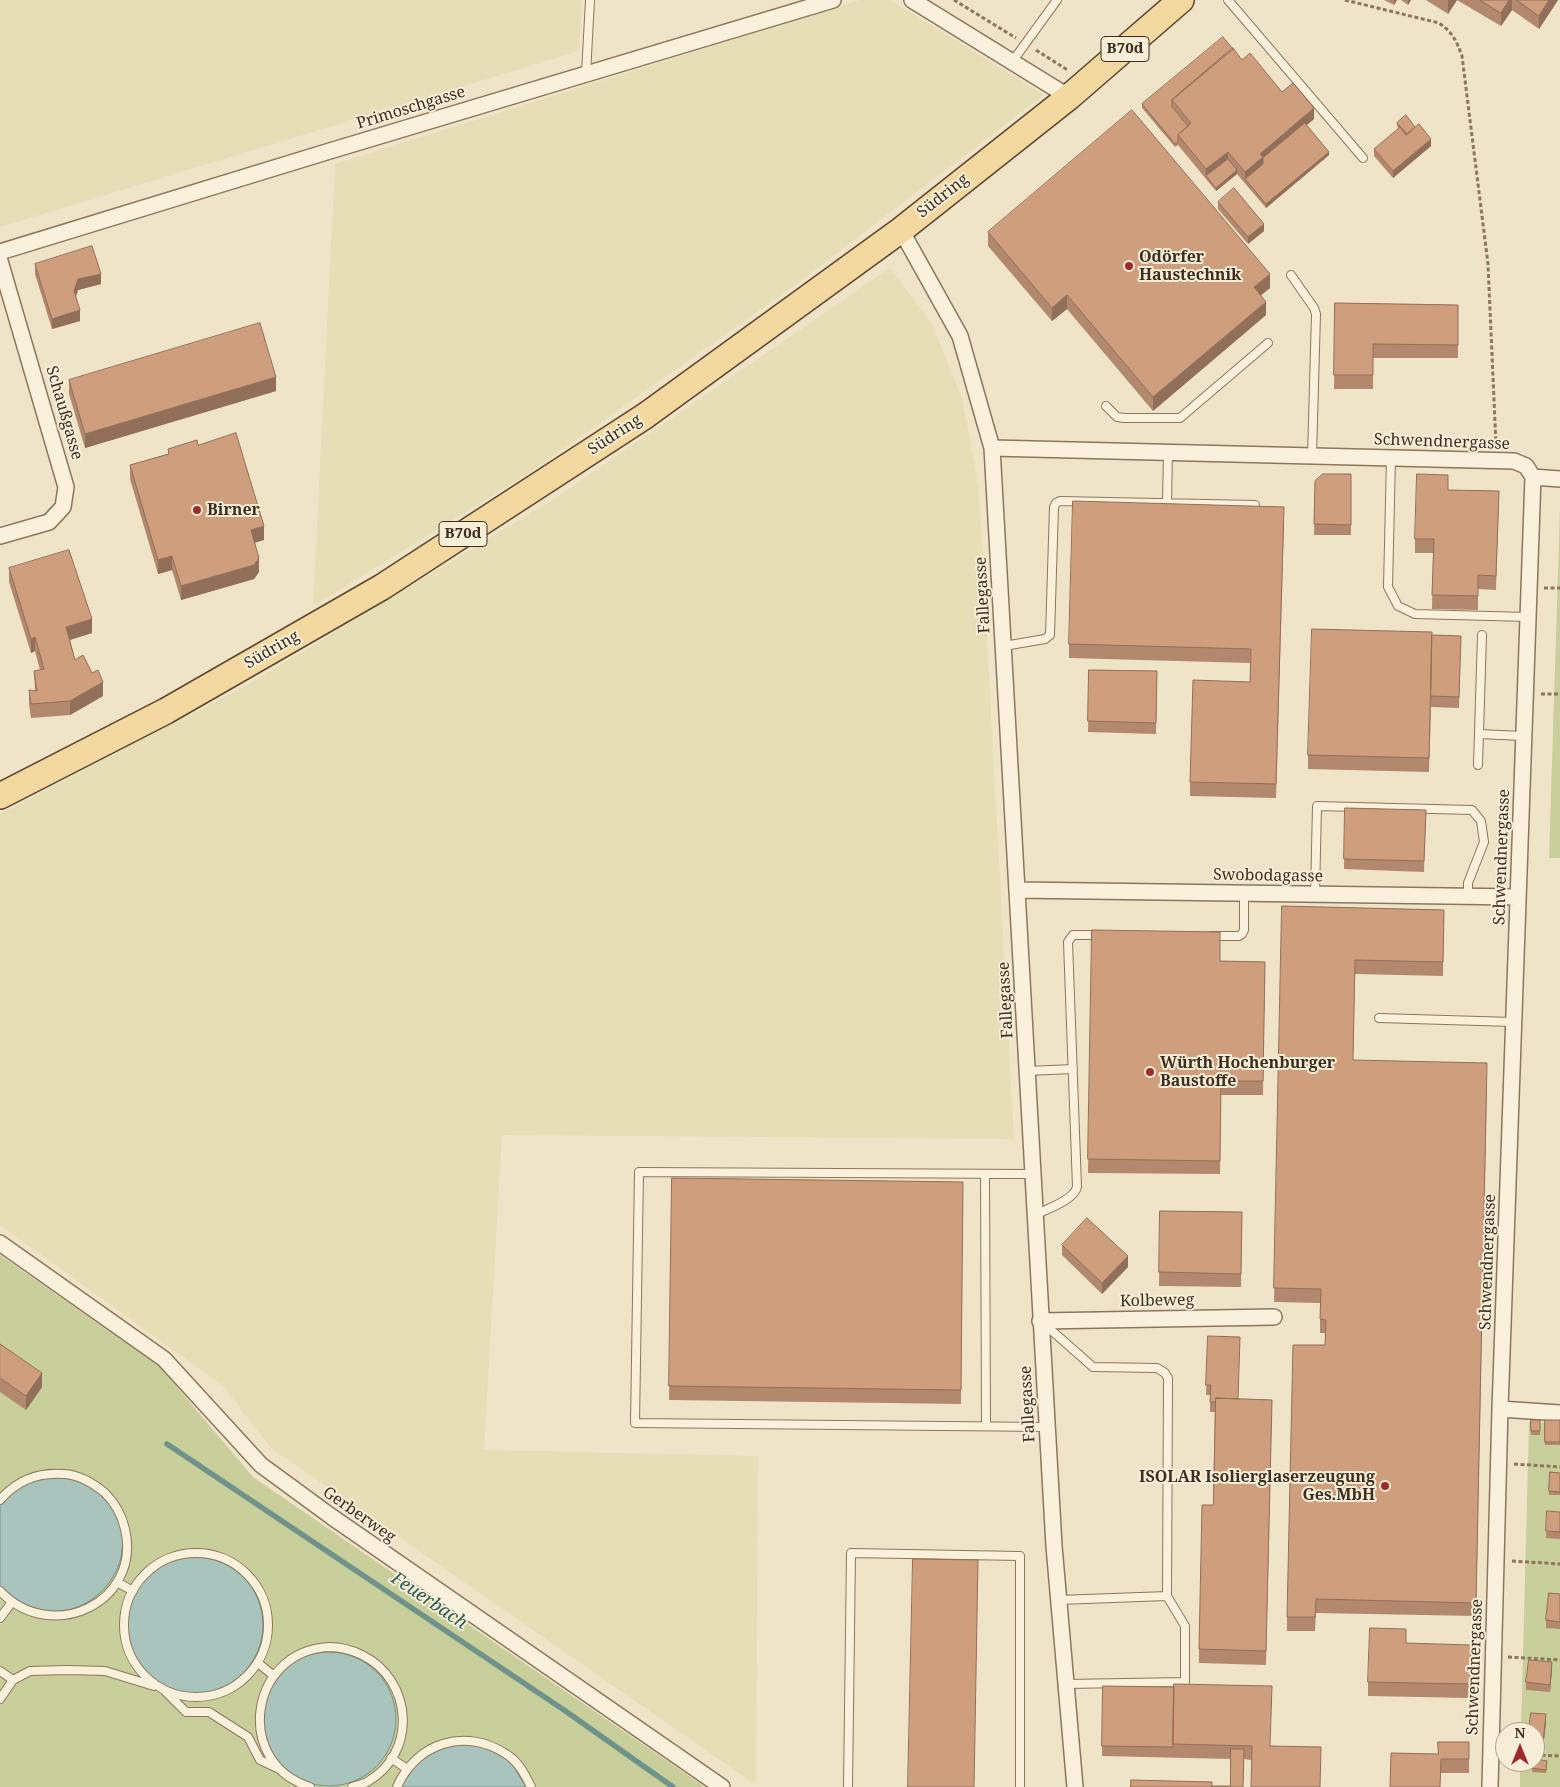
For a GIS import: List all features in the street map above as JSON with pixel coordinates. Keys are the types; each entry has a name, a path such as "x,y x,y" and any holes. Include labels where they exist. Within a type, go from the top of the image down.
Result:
{"main road":[{"name":"Südring","path":"0,796 166,711 382,587 646,416 901,230 1069,97 1181,0"}],"street":[{"name":"Primoschgasse","path":"0,252 833,0"},
{"path":"912,0 1069,97"},
{"name":"Fallegasse","path":"901,230 960,336 992,448 1018,890 1040,1321 1059,1600 1075,1787"},
{"name":"Schaußgasse","path":"0,260 66,487 63,508 49,522 0,536"},
{"name":"Schwendnergasse","path":"992,448 1514,461 1526,466 1533,477 1500,1409 1490,1787"},
{"path":"1533,477 1560,479"},
{"name":"Swobodagasse","path":"1018,890 1518,897"},
{"name":"Gerberweg","path":"0,1243 164,1359 261,1465 332,1517 722,1787"},
{"name":"Kolbeweg","path":"1040,1321 1274,1317"},
{"path":"1500,1409 1560,1413"}],"lane":[{"path":"586,74 590,0"},
{"path":"1012,62 1057,0"},
{"path":"1228,0 1363,158"},
{"path":"1292,275 1316,314 1312,456"},
{"path":"1106,406 1117,416 1124,418 1180,418 1268,343"},
{"path":"1167,503 1168,452"},
{"path":"1391,458 1388,587 1398,606 1416,614 1528,617"},
{"path":"1004,646 1045,639 1050,635 1054,507 1060,500 1255,505"},
{"path":"1478,765 1482,635"},
{"path":"1478,734 1523,736"},
{"path":"1315,894 1317,806 1472,810 1481,821 1484,842 1468,883 1468,896"},
{"path":"1200,936 1239,936 1242,934 1244,893"},
{"path":"1035,1215 1071,1197 1076,1192 1077,1187 1068,942 1073,935 1112,935"},
{"path":"1379,1018 1513,1022"},
{"path":"1027,1071 1073,1069"},
{"path":"1033,1174 639,1172 635,1423 1047,1427"},
{"path":"985,1174 986,1426"},
{"path":"1040,1321 1093,1367 1157,1368 1165,1373 1168,1378 1167,1596 1185,1626 1185,1682 1066,1684"},
{"path":"0,1500 8,1490 27,1478 49,1473 72,1475 93,1483 110,1498 122,1517 127,1539 125,1562 117,1582 104,1598 87,1609 68,1616 49,1616 29,1612 12,1602 0,1591"},
{"path":"0,1699 12,1680 30,1672 67,1670 105,1671 163,1689 183,1696 205,1696 225,1691 244,1679 258,1663 266,1643 268,1622 264,1600 254,1582 238,1567 219,1557 198,1553 176,1556 157,1565 140,1579 124,1614 124,1632 128,1650 136,1666 148,1679 163,1689 186,1712 209,1712 248,1737 260,1760 278,1769 298,1783 310,1787"},
{"path":"848,1787 851,1553 1020,1556 1020,1787"},
{"path":"117,1582 133,1591"},
{"path":"1059,1600 1167,1596"},
{"path":"0,1618 12,1602"},
{"path":"278,1769 265,1749 259,1726 261,1702 270,1681 286,1663 306,1652 329,1647 353,1651 374,1661 390,1678 400,1700 403,1723 398,1746 385,1767 367,1782 352,1787"},
{"path":"258,1663 274,1676"},
{"path":"0,1671 12,1680"},
{"path":"397,1787 403,1774 418,1756 439,1744 462,1740 486,1743 507,1754 523,1771 531,1787"},
{"path":"391,1758 407,1769"}],"path":[{"path":"1346,0 1438,23 1455,38 1462,56 1488,264 1496,461"},
{"path":"1499,1464 1560,1467"},
{"path":"1496,1560 1560,1564"},
{"path":"1493,1656 1560,1660"},
{"path":"1545,1755 1560,1756"}],"shaded area":[{"path":"0,0 582,0 579,51 0,227"},
{"path":"860,0 890,0 1044,95 791,288 529,473 313,606 335,164"},
{"path":"890,268 932,324 962,398 979,489 1014,1139 502,1135 484,1450 758,1456 756,1785 271,1448 223,1386 0,1225 0,814 247,685 554,499"}],"green space":[{"path":"1560,508 1560,858 1549,858"},
{"path":"0,1255 160,1367 253,1477 705,1787 0,1787"},
{"path":"1529,1422 1560,1423 1560,1787 1520,1787 1520,1772 1545,1772 1545,1722 1521,1722"}],"water":[{"path":"54,1476 76,1479 89,1485 100,1495 107,1502 119,1522 123,1542 119,1563 110,1581 96,1596 78,1607 57,1612 29,1607 0,1586 0,1503 24,1484"},
{"path":"195,1557 221,1562 243,1577 258,1599 263,1625 258,1651 243,1673 221,1688 195,1693 169,1688 147,1673 132,1651 127,1625 132,1599 147,1577 169,1562"},
{"path":"329,1652 355,1657 377,1671 391,1693 396,1719 391,1745 377,1767 355,1781 329,1786 303,1781 281,1767 267,1745 262,1719 267,1693 281,1671 303,1657"},
{"path":"462,1742 490,1748 511,1762 526,1787 399,1787 414,1762 436,1747"}],"building":[{"path":"1480,0 1509,0 1501,13"},
{"path":"1517,0 1549,0 1539,16"},
{"path":"1223,37 1233,49 1172,100 1172,107 1188,126 1178,135 1178,142 1175,144 1142,104"},
{"path":"1233,48 1242,60 1250,53 1282,92 1293,83 1314,108 1260,154 1263,157 1245,172 1228,152 1206,169 1178,135 1191,123 1172,100"},
{"name":"Odörfer Haustechnik","path":"1132,110 1270,274 1254,287 1266,302 1153,397 1067,295 1052,308 988,232"},
{"path":"1406,115 1415,127 1407,134 1397,123"},
{"path":"1305,123 1329,152 1266,204 1245,179 1263,164 1263,158"},
{"path":"1419,124 1431,139 1393,171 1374,149 1400,127 1406,135"},
{"path":"1228,159 1237,170 1216,188 1206,176"},
{"path":"1234,188 1264,224 1248,237 1218,202"},
{"path":"92,246 101,274 78,279 74,291 80,310 52,319 35,264"},
{"path":"1335,303 1458,305 1458,345 1373,344 1373,375 1334,375"},
{"path":"260,323 276,377 85,434 69,380"},
{"name":"Birner","path":"236,433 264,526 251,530 259,558 254,565 181,586 172,556 158,560 130,465 169,454 168,449 197,440 198,445"},
{"path":"1323,474 1351,474 1351,525 1314,524 1315,481"},
{"path":"1417,474 1448,475 1448,490 1499,491 1496,576 1478,575 1478,596 1432,595 1434,539 1415,539"},
{"path":"1073,501 1284,507 1276,784 1190,782 1193,680 1250,682 1251,649 1069,644"},
{"path":"69,550 92,619 66,627 75,660 83,655 92,673 98,670 103,682 70,701 31,704 29,690 37,691 34,671 44,669 35,637 31,639 9,568"},
{"path":"1312,629 1432,632 1429,758 1308,755"},
{"path":"1432,635 1461,636 1459,697 1431,696"},
{"path":"1089,670 1157,671 1156,723 1088,721"},
{"path":"1345,808 1426,810 1424,861 1344,859"},
{"name":"ISOLAR Isolierglaserzeugung Ges.MbH","path":"1282,906 1444,910 1443,962 1355,960 1353,1060 1487,1063 1476,1603 1316,1599 1315,1617 1287,1617 1293,1345 1325,1345 1326,1320 1320,1319 1321,1289 1274,1288"},
{"path":"1092,930 1220,932 1220,961 1265,962 1263,1081 1221,1081 1220,1161 1088,1159"},
{"path":"672,1178 963,1182 961,1390 669,1386"},
{"path":"1160,1211 1242,1212 1241,1274 1159,1272"},
{"path":"1087,1218 1128,1256 1102,1283 1062,1245"},
{"path":"1208,1336 1240,1337 1238,1399 1216,1398 1215,1402 1210,1402 1211,1385 1206,1385"},
{"path":"0,1344 42,1373 26,1396 0,1378"},
{"path":"1216,1398 1272,1400 1266,1651 1199,1649 1202,1505 1213,1505"},
{"path":"1531,1420 1540,1420 1540,1431 1531,1431"},
{"path":"1545,1420 1560,1420 1560,1442 1545,1442"},
{"path":"1550,1472 1560,1473 1560,1492 1549,1491"},
{"path":"1547,1511 1560,1512 1560,1532 1546,1531"},
{"path":"913,1559 978,1560 974,1787 908,1787"},
{"path":"1549,1593 1560,1594 1560,1622 1546,1620"},
{"path":"1370,1628 1406,1629 1406,1643 1471,1645 1470,1684 1368,1682"},
{"path":"1529,1660 1552,1662 1550,1685 1526,1682"},
{"path":"1174,1684 1272,1686 1270,1746 1321,1747 1320,1787 1251,1787 1252,1746 1173,1744"},
{"path":"1103,1686 1174,1687 1173,1747 1102,1746"},
{"path":"1531,1713 1546,1714 1545,1723 1530,1722"},
{"path":"1438,1742 1469,1742 1469,1759 1441,1759 1440,1787 1390,1787 1391,1753 1438,1754"},
{"path":"1231,1749 1244,1749 1243,1787 1212,1787 1230,1786"},
{"path":"1131,1780 1212,1782 1212,1787 1131,1787"}],"waterway":[{"name":"Feuerbach","path":"167,1444 564,1710 673,1787"}],"place":[{"name":"Odörfer Haustechnik","path":"1129,266"},
{"name":"Birner","path":"197,510"},
{"name":"Würth Hochenburger Baustoffe","path":"1150,1072"},
{"name":"ISOLAR Isolierglaserzeugung Ges.MbH","path":"1385,1486"}]}
